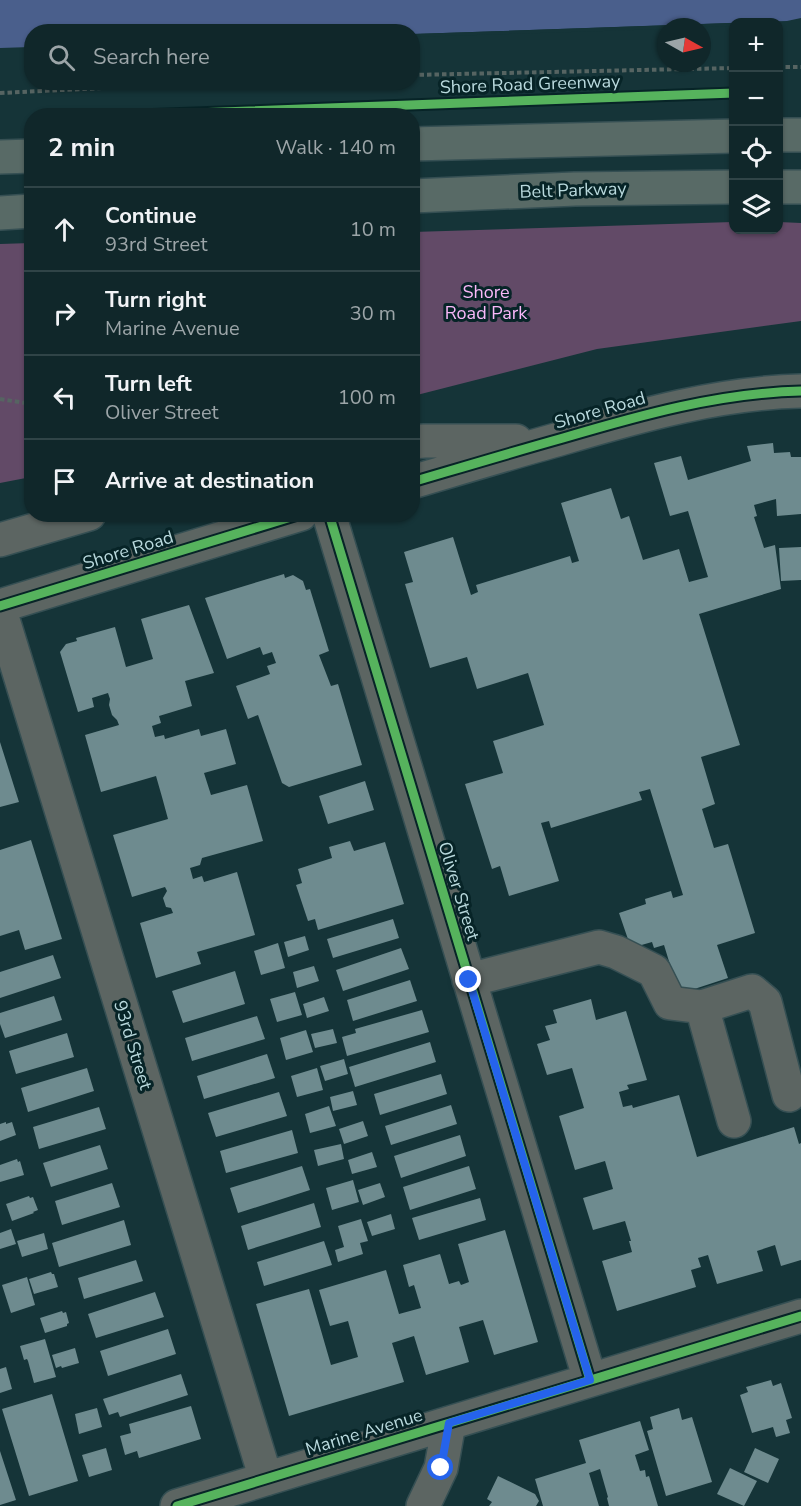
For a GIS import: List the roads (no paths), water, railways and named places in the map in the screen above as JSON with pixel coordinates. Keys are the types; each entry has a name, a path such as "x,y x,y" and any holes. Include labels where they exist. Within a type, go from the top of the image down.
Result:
{"highway":[{"path":"783,135 801,135"},
{"path":"420,144 729,136"},
{"path":"0,157 24,156"},
{"name":"Belt Parkway","path":"420,196 575,189 729,187"},
{"path":"783,187 801,187"},
{"path":"0,213 24,212"}],"street":[{"name":"Shore Road","path":"420,480 634,417 716,398 776,391 801,391"},
{"path":"420,441 551,441"},
{"path":"0,540 62,522"},
{"name":"Shore Road","path":"0,608 275,522"},
{"name":"Oliver Street","path":"331,522 590,1380"},
{"name":"93rd Street","path":"0,608 266,1479"},
{"path":"469,980 599,948 616,952 654,971 670,1003 702,1007 752,991 765,1002 789,1095"},
{"path":"702,1007 734,1121"},
{"name":"Marine Avenue","path":"177,1506 801,1316"},
{"path":"423,1506 441,1468 449,1423"}],"water":[{"path":"0,0 801,0 801,18 787,21 783,21 783,18 729,18 729,23 711,24 711,18 657,18 657,26 420,34 420,24 24,24 24,47 0,48"}],"park label":[{"name":"Shore Road Park","path":"486,302"}]}
